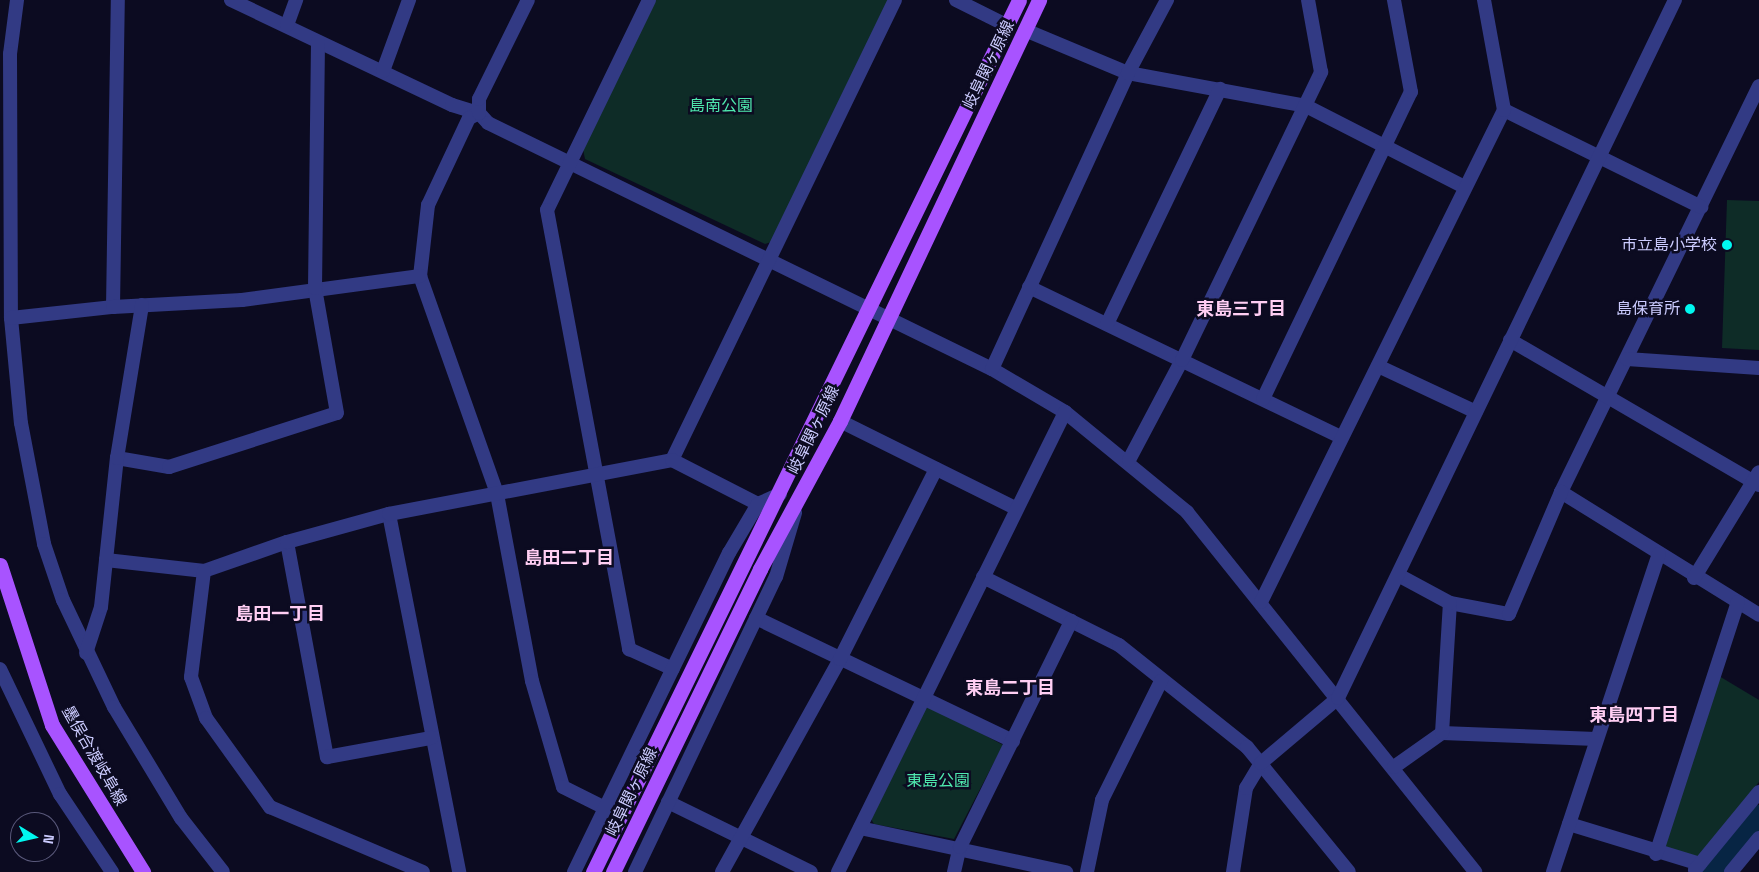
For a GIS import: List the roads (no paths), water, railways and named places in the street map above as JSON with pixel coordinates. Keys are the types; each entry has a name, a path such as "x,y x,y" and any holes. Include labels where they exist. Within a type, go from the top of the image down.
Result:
{"main road":[{"name":"岐阜関ヶ原線","path":"593,872 780,494 1019,0"},
{"name":"岐阜関ヶ原線","path":"613,872 760,570 840,421 887,318 1040,0"},
{"name":"墨俣合渡岐阜線","path":"0,566 52,725 144,872"}],"street":[{"path":"17,0 10,54 11,318 21,423 44,544 86,652 143,760 223,872"},
{"path":"113,307 118,0"},
{"path":"231,0 287,24 318,42 452,105 479,113 488,123 570,164 992,369 1065,412 1129,460 1187,512 1394,767 1471,871"},
{"path":"287,24 296,0"},
{"path":"383,71 409,0"},
{"path":"479,113 479,99 528,0"},
{"path":"649,0 547,210 629,649 673,669"},
{"path":"672,460 895,0"},
{"path":"956,0 1006,25"},
{"path":"992,369 1128,73 1167,0"},
{"path":"1129,460 1182,360 1321,72 1308,0"},
{"path":"1264,399 1411,92 1394,0"},
{"path":"1261,602 1504,110 1484,0"},
{"path":"1233,872 1246,788 1261,762 1338,698 1600,155 1670,2"},
{"path":"1025,30 1128,73 1306,106 1386,144 1464,188"},
{"path":"117,458 169,466 337,413 315,288 318,42"},
{"path":"1398,576 1450,604 1509,614 1561,492 1759,86"},
{"path":"1107,324 1220,89"},
{"path":"1504,110 1600,155 1701,207"},
{"path":"479,113 469,118 428,205 420,276 497,494 532,681 563,787 605,808"},
{"path":"11,318 113,307 242,300 315,288 420,276"},
{"path":"1030,286 1342,437"},
{"path":"86,652 101,607 117,458 142,305"},
{"path":"1510,340 1757,479 1694,578"},
{"path":"1627,359 1759,368"},
{"path":"1378,366 1476,412"},
{"path":"838,872 1015,508 1065,412"},
{"path":"840,421 1015,508"},
{"path":"106,560 204,571 287,542 389,514 672,460 758,504"},
{"path":"722,872 840,660 936,469"},
{"path":"1561,492 1694,578 1759,615"},
{"path":"574,872 673,669 758,504 780,494"},
{"path":"634,872 776,577 797,503"},
{"path":"389,514 431,738 459,872"},
{"path":"287,542 327,757 431,738"},
{"path":"1554,872 1596,739 1659,554"},
{"path":"204,571 191,677 206,718 270,807 423,872"},
{"path":"983,577 1119,646 1261,762 1349,872"},
{"path":"1656,854 1738,602"},
{"path":"1442,733 1450,604"},
{"path":"756,618 840,660 1013,741"},
{"path":"954,872 960,847 1071,621"},
{"path":"0,669 60,794 112,872"},
{"path":"1087,872 1102,800 1161,680"},
{"path":"1394,767 1442,733 1596,739"},
{"path":"1569,824 1696,868 1759,792"},
{"path":"668,802 811,872"},
{"path":"860,828 960,847 1066,872"},
{"path":"1732,872 1759,838"}],"waterway":[{"path":"1714,872 1759,817"}],"place":[{"name":"市立島小学校","path":"1727,245"},
{"name":"島保育所","path":"1690,309"}],"district":[{"name":"東島三丁目","path":"1241,309"},
{"name":"島田二丁目","path":"569,558"},
{"name":"島田一丁目","path":"280,614"},
{"name":"東島二丁目","path":"1010,688"},
{"name":"東島四丁目","path":"1634,715"}],"park label":[{"name":"島南公園","path":"721,106"},
{"name":"東島公園","path":"938,781"}]}
